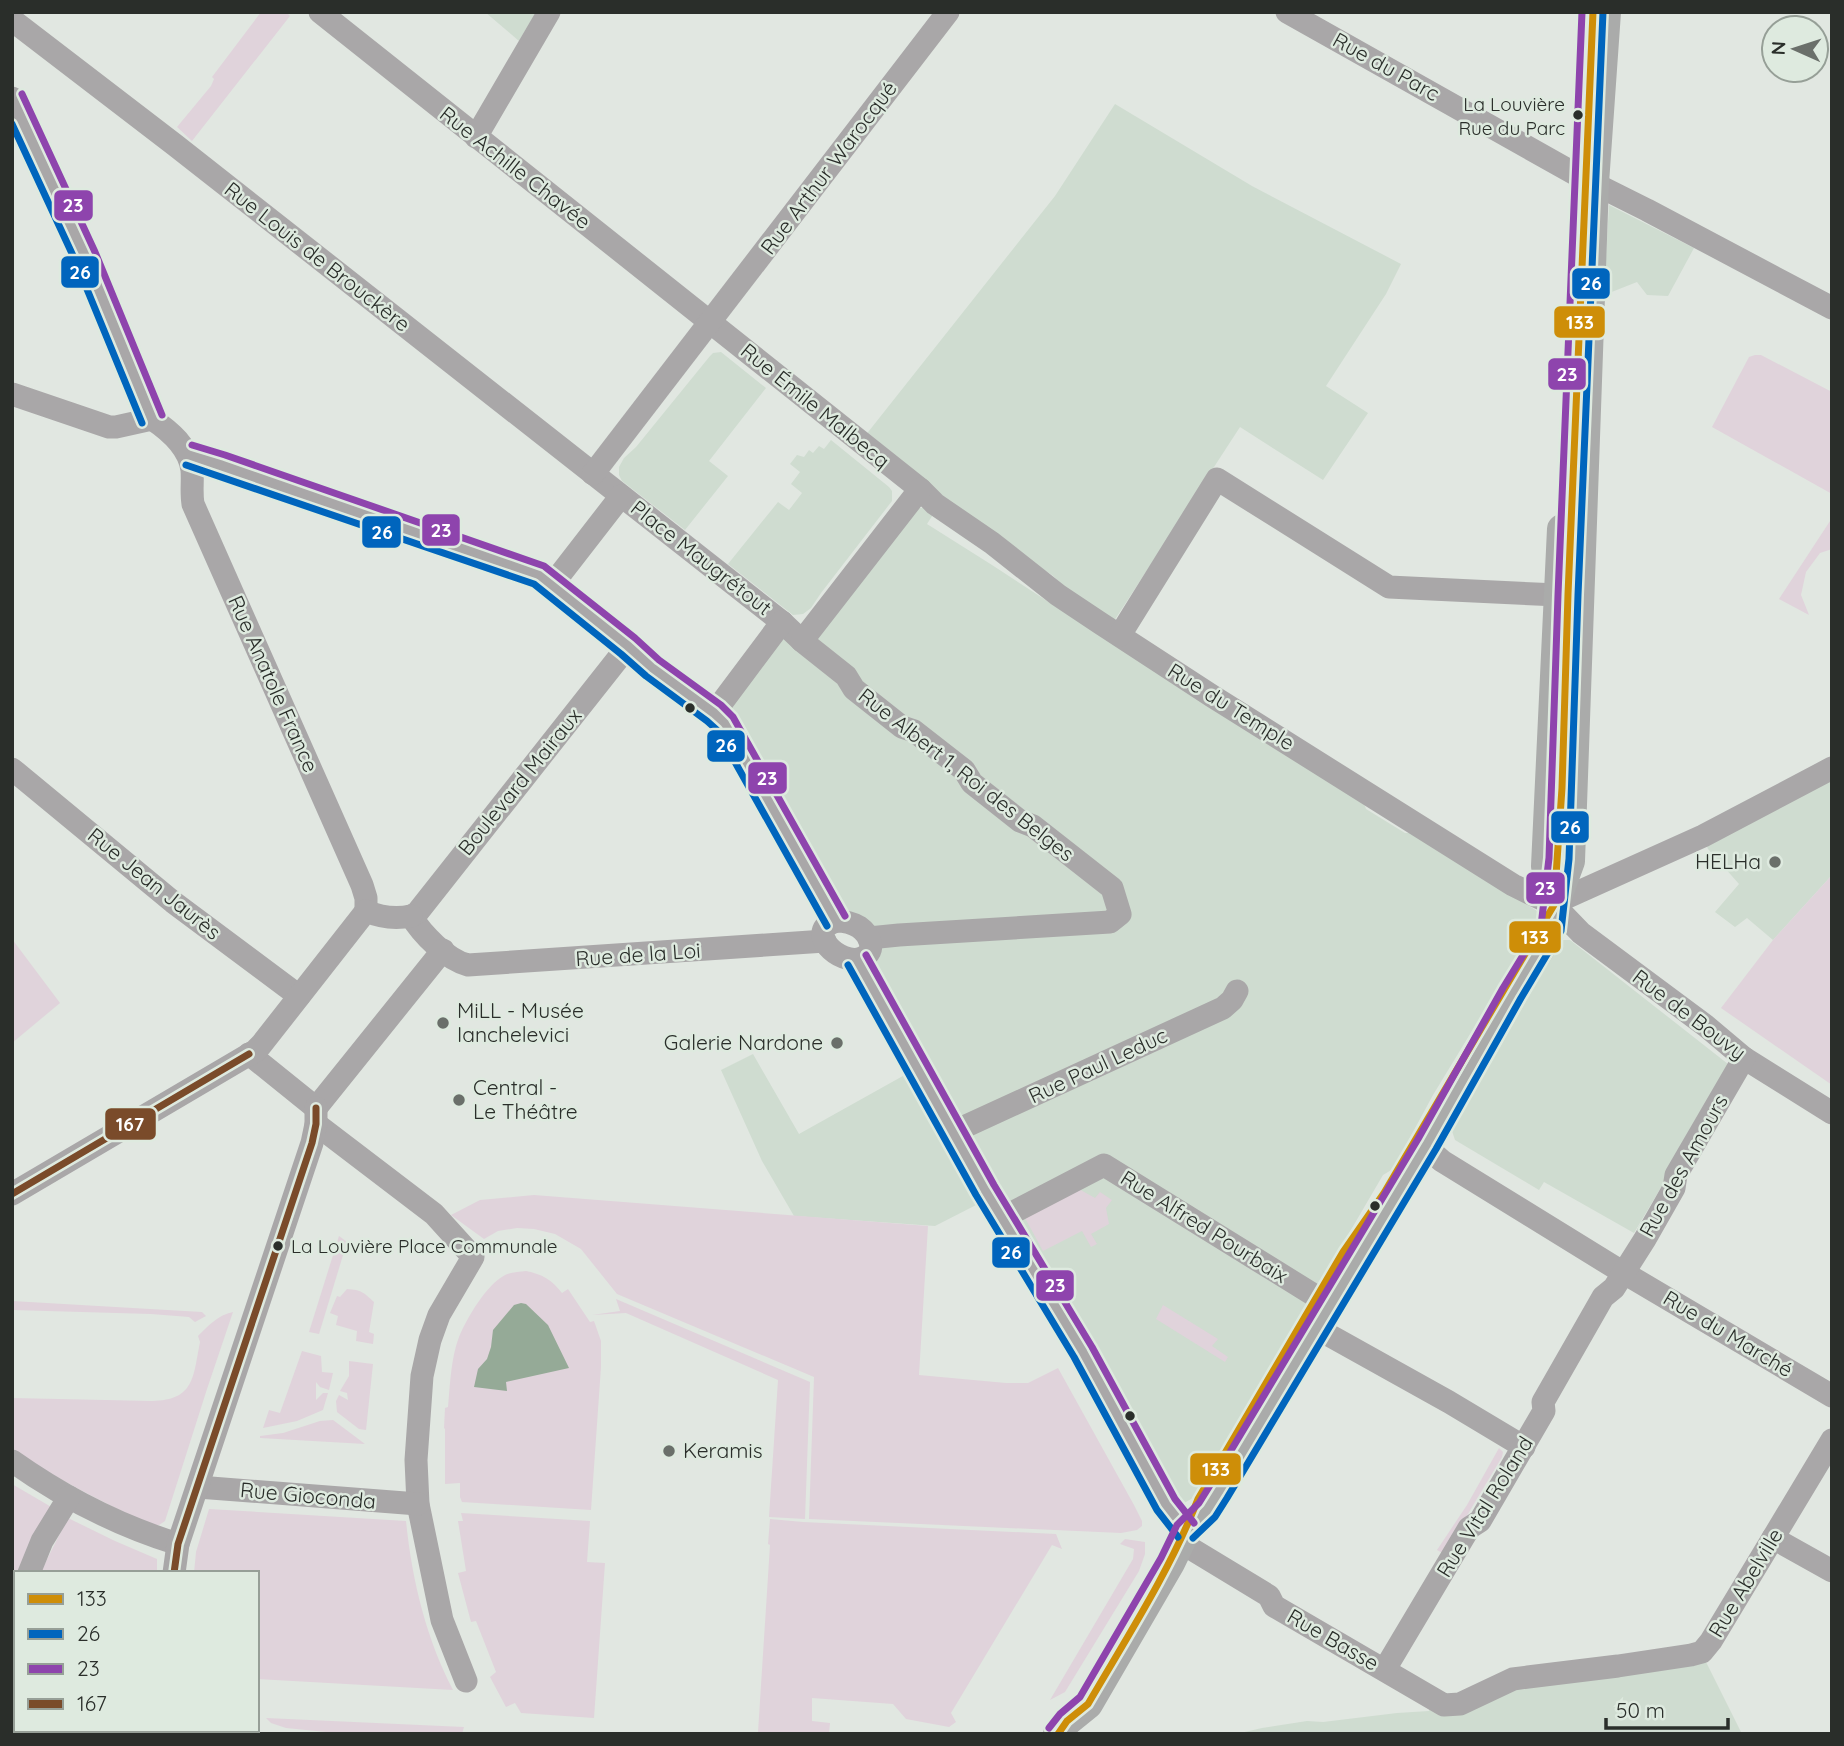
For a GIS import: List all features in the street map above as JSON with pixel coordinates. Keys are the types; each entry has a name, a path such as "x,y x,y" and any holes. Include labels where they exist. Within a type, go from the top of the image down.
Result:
{"main road":[{"path":"1058,1734 1067,1721 1088,1704 1183,1536 1207,1510 1324,1317 1551,929 1570,861 1586,179 1585,12"},
{"path":"1559,902 1546,866 1558,595 1586,179 1605,12"},
{"path":"1088,1704 1089,1734"}],"street":[{"name":"Rue Achille Chavée","path":"320,12 711,323"},
{"path":"476,137 549,12"},
{"name":"Rue Arthur Warocqué","path":"593,474 948,12"},
{"name":"Rue du Parc","path":"1287,12 1586,179 1832,308"},
{"name":"Rue Louis de Brouckère","path":"12,20 621,496"},
{"path":"12,98 85,256 152,419 166,428 189,455 539,575 725,724 830,931 836,954 857,960 870,951 869,939 854,925 848,922 830,931"},
{"name":"Rue Émile Malbecq","path":"711,323 920,489"},
{"path":"12,394 108,427 152,419"},
{"name":"Rue Anatole France","path":"189,455 193,504 362,885 366,911"},
{"path":"1120,635 1217,479 1389,587 1558,595"},
{"path":"802,641 920,489"},
{"name":"Rue du Temple","path":"920,489 935,504 992,543 1058,595 1212,696 1490,871 1517,887 1559,902"},
{"name":"Place Maugrétout","path":"552,585 621,496 782,622 713,713"},
{"name":"Rue Albert 1, Roi des Belges","path":"782,622 846,676 854,689 902,727 914,731 964,771 972,783 1020,821 1033,826 1112,888 1120,914 1110,922 869,939"},
{"name":"Boulevard Mairaux","path":"411,916 628,646"},
{"path":"1559,902 1703,836 1832,768"},
{"name":"Rue Jean Jaurès","path":"12,769 173,902 299,996"},
{"name":"Rue de Bouvy","path":"1559,902 1581,933 1745,1058 1832,1113"},
{"path":"12,1194 261,1045 366,911 378,916 411,916 424,935 448,954 316,1116 306,1162 178,1544 174,1571"},
{"name":"Rue de la Loi","path":"448,954 458,962 483,965 830,931"},
{"path":"857,960 1002,1218 1083,1352 1183,1536"},
{"name":"Rue Paul Leduc","path":"953,1132 1223,1008 1237,991"},
{"path":"249,1054 316,1116 434,1214 473,1257 439,1315 430,1340 422,1383 416,1460 418,1504 442,1620 466,1681"},
{"name":"Rue des Amours","path":"1623,1272 1669,1198 1676,1175 1745,1058"},
{"name":"Rue du Marché","path":"1427,1143 1442,1161 1832,1396"},
{"name":"Rue Alfred Pourbaix","path":"1002,1218 1104,1165 1324,1317"},
{"name":"Rue Vital Roland","path":"1385,1669 1469,1528 1480,1521 1544,1411 1543,1402 1556,1377 1603,1297 1614,1288 1623,1272"},
{"path":"1324,1317 1449,1402 1524,1447"},
{"name":"Rue Abelville","path":"1457,1704 1513,1679 1702,1652 1712,1641 1832,1440"},
{"path":"12,1461 50,1487 117,1522 178,1544"},
{"name":"Rue Gioconda","path":"198,1487 418,1504"},
{"path":"30,1571 42,1541 69,1497"},
{"name":"Rue Basse","path":"1183,1536 1269,1596 1274,1606 1444,1704 1457,1704"},
{"path":"1773,1538 1832,1571"}],"shaded area":[{"path":"261,12 286,12 290,16 192,141 177,127 211,86 214,79 212,77"},
{"path":"485,12 536,12 519,41"},
{"path":"1115,104 1252,186 1401,264 1386,294 1326,386 1368,413 1323,480 1240,427 1114,621 1075,596 1052,575 974,525 865,436 1055,196"},
{"path":"1609,205 1694,248 1668,296 1647,295 1637,282 1604,295"},
{"path":"721,352 766,388 709,461 728,476 685,530 622,481 619,467 710,356"},
{"path":"1761,355 1832,392 1832,494 1712,427 1749,357"},
{"path":"831,440 889,487 892,501 811,608 803,614 793,615 728,564 778,502 789,510 802,493 791,484 800,472 790,464 797,455 804,457 809,450 813,453 819,446 824,449"},
{"path":"916,508 925,508 934,513 927,524 1363,801 1366,809 1405,833 1415,833 1537,911 1538,920 1534,929 1433,1095 1393,1169 1383,1175 1195,1497 1184,1503 1172,1500 873,972 883,944 840,912 727,707 781,634 810,641"},
{"path":"1832,518 1832,549 1820,553 1806,572 1801,595 1809,615 1779,599"},
{"name":"HELHa","path":"1832,768 1832,875 1773,940 1747,918 1735,927 1715,912 1739,884 1708,849 1703,836"},
{"path":"1832,875 1832,1085 1721,1008 1773,940"},
{"path":"12,939 60,1003 12,1043"},
{"path":"1561,940 1570,940 1728,1064 1727,1076 1634,1233 1544,1182 1539,1190 1455,1140 1452,1131"},
{"path":"753,1054 799,1134 910,1072 982,1202 935,1226 794,1216 762,1161 721,1070"},
{"path":"1077,1188 1095,1198 1100,1192 1112,1200 1106,1208 1109,1224 1091,1234 1097,1244 1091,1247 1082,1231 1043,1251 1025,1218"},
{"path":"534,1195 928,1226 919,1375 1028,1383 1058,1368 1134,1505 1142,1526 1137,1530 1121,1533 809,1519 814,1377 617,1294 581,1249 555,1234 517,1228 498,1231 484,1239 451,1215 480,1200"},
{"path":"339,1236 347,1242 319,1334 309,1332"},
{"path":"526,1271 546,1278 562,1293 568,1289 590,1322 594,1321 601,1341 591,1510 462,1502 460,1483 445,1484 445,1408 448,1407 459,1337 472,1312 491,1286 505,1275"},
{"path":"347,1289 362,1292 374,1302 369,1332 374,1334 373,1344 356,1341 357,1331 336,1325 338,1316 330,1313 337,1296 340,1297"},
{"path":"616,1299 810,1382 805,1519 769,1517 778,1380 626,1313 592,1315 620,1311"},
{"path":"12,1301 202,1312 206,1316 195,1322 189,1317 151,1314 12,1310"},
{"path":"526,1304 548,1325 569,1368 506,1382 507,1391 474,1387 478,1369 487,1359 491,1347 493,1330 514,1305"},
{"path":"1163,1305 1218,1339 1212,1346 1228,1357 1225,1362 1156,1319"},
{"path":"233,1312 165,1521 159,1525 151,1525 80,1490 12,1448 12,1398 152,1401 177,1396 190,1384 193,1376 200,1342 198,1336 218,1318"},
{"path":"302,1351 321,1356 322,1372 333,1373 329,1390 320,1387 316,1382 316,1400 323,1393 328,1393 323,1410 297,1421 263,1428 269,1410 280,1413"},
{"path":"349,1361 373,1364 366,1430 359,1429 337,1412 336,1401 339,1395 348,1400 347,1393 340,1391 349,1376"},
{"path":"333,1420 365,1444 260,1438 320,1421"},
{"path":"1499,1448 1503,1452 1502,1457 1444,1554 1437,1550 1467,1505"},
{"path":"12,1484 53,1508 23,1571 14,1571 12,1623"},
{"path":"209,1509 406,1521 422,1608 435,1650 453,1690 259,1679 259,1571 194,1571 196,1552"},
{"path":"461,1513 590,1521 587,1562 605,1563 594,1718 521,1713 515,1703 506,1707 490,1677 496,1672 476,1621 471,1622 458,1573 466,1571 458,1521 463,1521"},
{"path":"68,1518 157,1559 157,1571 41,1571"},
{"path":"770,1519 1056,1534 1062,1549 1052,1545 951,1713 956,1722 949,1727 906,1719 893,1704 812,1698 812,1721 830,1723 829,1734 758,1732"},
{"path":"1125,1539 1145,1542 1145,1554 1139,1571 1065,1692 1050,1700 1133,1559 1134,1549 1120,1544"},
{"path":"1704,1658 1742,1734 1236,1734 1307,1721 1323,1722 1429,1711 1430,1704 1507,1688"},
{"path":"266,1718 464,1727 462,1734 336,1733 286,1728 271,1723"}],"transit line":[{"name":"23","path":"1049,1728 1060,1714 1080,1697 1161,1558 1177,1525 1199,1503 1209,1487 1418,1139 1541,926 1549,858 1582,12"},
{"name":"133","path":"1058,1734 1067,1721 1088,1704 1133,1629 1161,1578 1198,1499 1343,1252 1384,1193 1554,905 1562,788 1593,12"},
{"name":"26","path":"1193,1538 1215,1517 1227,1498 1436,1149 1561,931 1569,859 1603,12"},
{"name":"23","path":"22,94 95,252 162,415"},
{"name":"26","path":"12,124 75,260 142,423"},
{"name":"23","path":"192,445 544,566 733,717 845,916"},
{"name":"26","path":"186,465 534,584 717,730 827,926"},
{"name":"23","path":"866,955 994,1185 1092,1347 1175,1499 1194,1523"},
{"name":"26","path":"848,965 976,1195 1074,1357 1157,1510 1178,1537"},
{"name":"167","path":"12,1194 249,1054"},
{"name":"167","path":"174,1571 178,1544 312,1143 316,1108"}],"place":[{"name":"La Louvière Rue du Parc","path":"1578,115"},
{"name":"HELHa","path":"1775,862"},
{"name":"MiLL - Musée Ianchelevici","path":"443,1023"},
{"name":"Galerie Nardone","path":"837,1043"},
{"name":"Central - Le Théâtre","path":"459,1100"},
{"name":"La Louvière Place Communale","path":"278,1246"},
{"name":"Keramis","path":"669,1451"}]}
